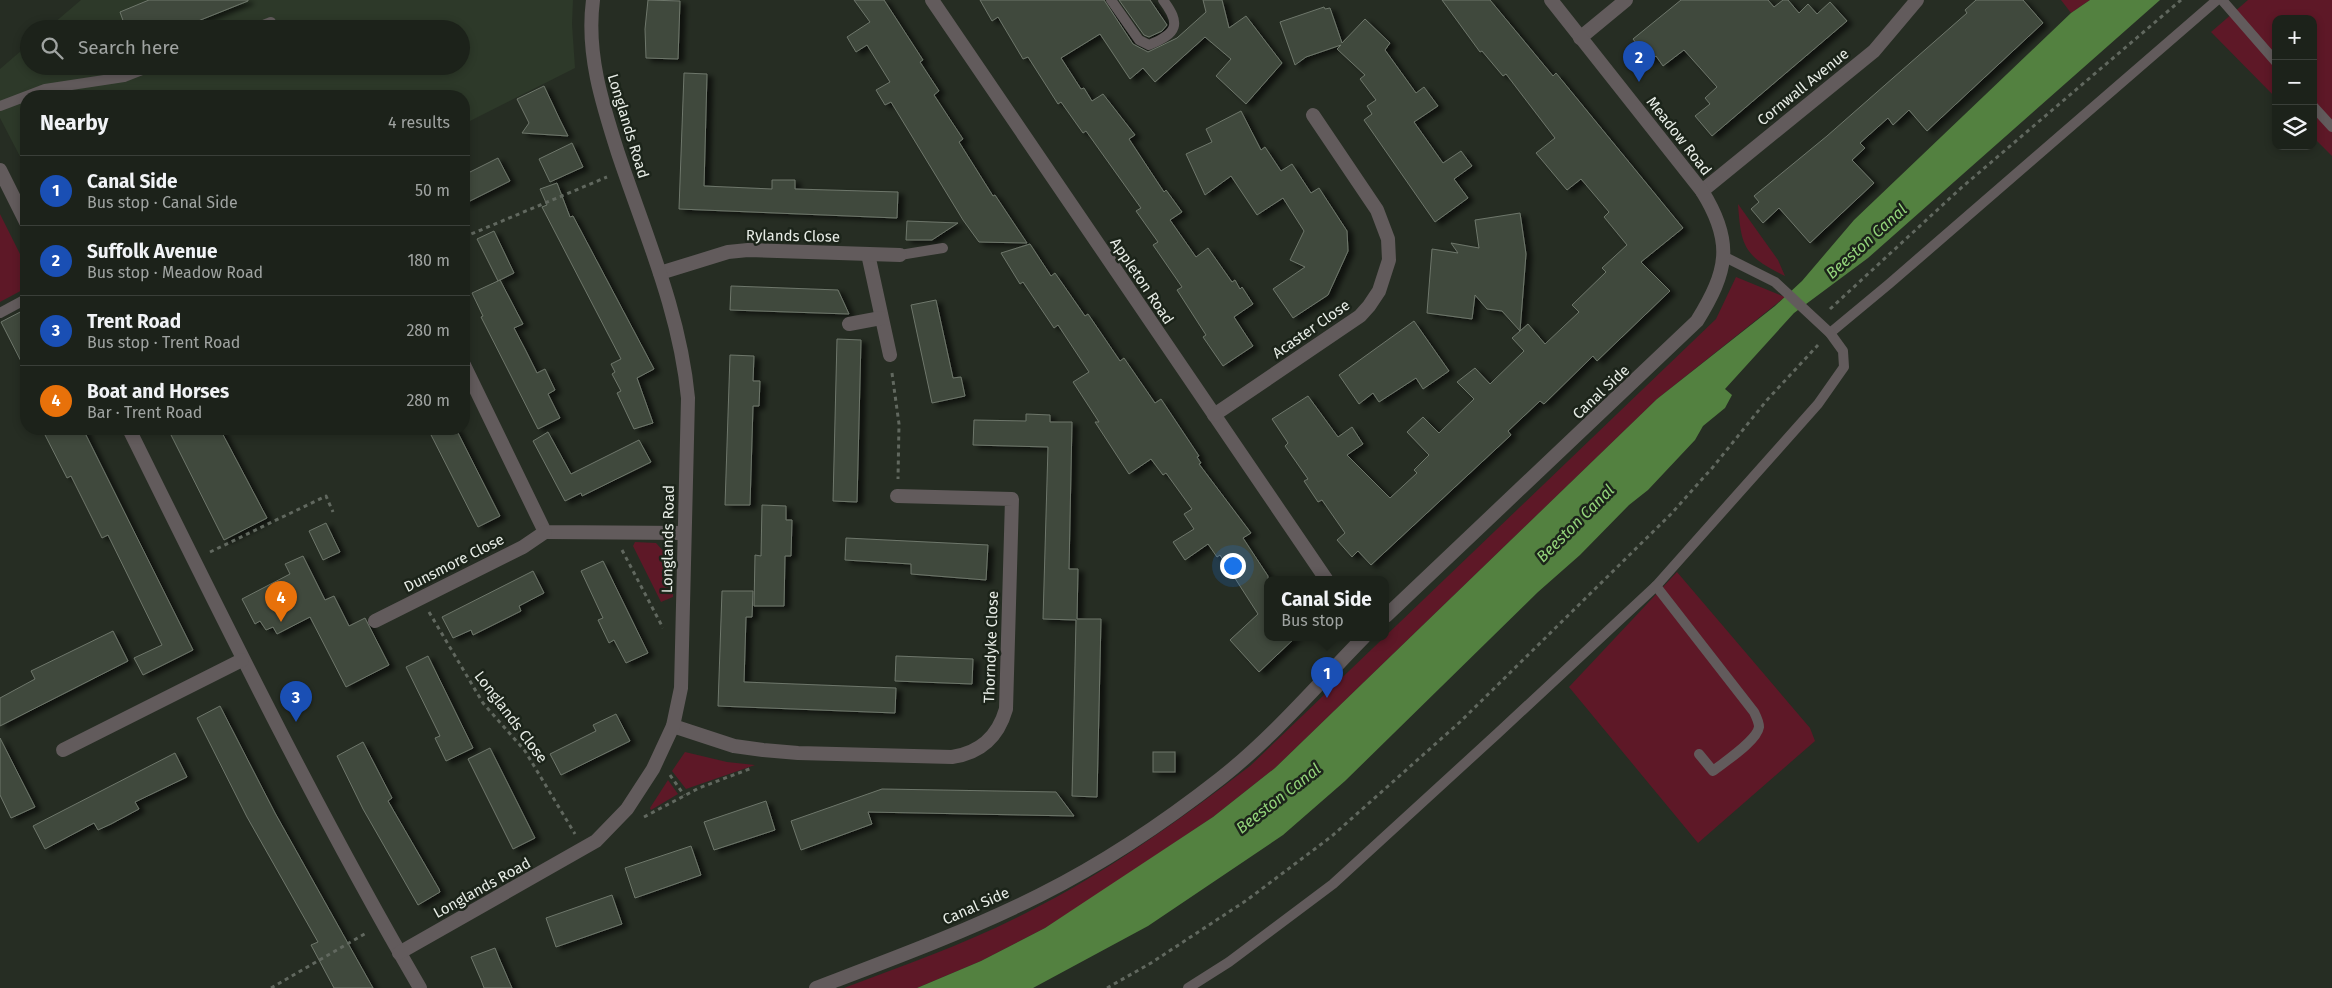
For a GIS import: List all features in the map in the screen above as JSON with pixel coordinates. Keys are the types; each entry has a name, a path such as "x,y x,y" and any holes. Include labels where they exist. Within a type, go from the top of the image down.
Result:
{"street":[{"name":"Longlands Road","path":"399,953 584,849 616,821 641,790 673,726 681,681 688,398 686,373 678,327 596,82 592,32 592,0"},
{"name":"Appleton Road","path":"932,0 1324,576"},
{"name":"Meadow Road","path":"1551,0 1702,190 1720,223 1724,256"},
{"path":"1580,38 1626,0"},
{"name":"Cornwall Avenue","path":"1702,190 1874,51 1917,0"},
{"name":"Acaster Close","path":"1214,415 1360,316 1378,291 1384,278 1389,260 1388,239 1377,210 1313,115"},
{"path":"0,170 20,210"},
{"name":"Rylands Close","path":"660,273 728,252 748,250 900,255"},
{"path":"868,254 890,355"},
{"name":"Canal Side","path":"1389,613 1697,321 1710,300 1721,272 1724,256"},
{"path":"848,324 882,318"},
{"path":"470,377 545,532 684,533"},
{"path":"132,435 293,760 382,924 420,988"},
{"name":"Thorndyke Close","path":"673,726 734,746 798,753 952,757 973,752 991,739 1000,725 1006,709 1012,499 897,496"},
{"name":"Dunsmore Close","path":"375,621 523,547 545,532"},
{"name":"Canal Side","path":"816,988 991,918 1042,894 1121,848 1222,776 1263,740 1360,641"},
{"path":"63,750 242,660"}],"lane":[{"path":"1111,0 1139,40 1148,44 1158,41 1174,27 1176,20 1174,14 1163,0"},
{"path":"1830,333 2217,0"},
{"path":"2222,0 2274,60"},
{"path":"43,90 129,75"},
{"path":"0,106 20,99"},
{"path":"2317,110 2332,127"},
{"path":"900,255 944,248"},
{"path":"1188,988 1229,962 1333,884 1656,586 1818,404 1844,367 1843,351 1830,333 1775,282 1724,256"},
{"path":"0,313 20,302"},
{"path":"1656,586 1754,712 1758,720 1759,726 1755,736 1713,771 1699,754"}],"path":[{"path":"1817,321 1961,188 2181,0"},
{"path":"470,234 624,170"},
{"path":"1107,988 1151,963 1247,900 1325,842 1460,722 1671,514 1713,467 1767,400 1830,333"},
{"path":"890,355 899,424 897,496"},
{"path":"194,559 326,496 334,512"},
{"path":"612,531 665,631"},
{"name":"Longlands Close","path":"422,598 443,640 483,703 524,751 584,849"},
{"path":"684,795 760,766"},
{"path":"271,988 382,924"}],"shaded area":[{"path":"81,0 573,0 572,24 575,68 470,121 470,90 20,90 20,156 0,118 0,69 20,52 20,75 470,75 470,20 58,20"},
{"path":"2061,0 2090,0 2071,13"},
{"path":"2248,0 2332,0 2332,156 2317,141 2317,15 2272,15 2272,94 2211,32"},
{"path":"1738,204 1778,260 1785,276 1761,262 1747,249 1741,231"},
{"path":"0,214 20,254 20,291 0,302"},
{"path":"1736,277 1785,297 1657,399 1275,768 1213,817 1045,928 981,961 917,988 844,988 959,944 1004,924 1056,897 1142,845 1250,766 1380,641 1389,641 1389,633 1716,319"},
{"path":"635,542 656,543 673,562 673,597 661,602 633,546"},
{"path":"1677,572 1810,728 1815,741 1698,843 1569,687"},
{"path":"685,752 727,762 755,765 686,789 672,771"},
{"path":"668,780 678,794 651,810 650,808"}],"water":[{"name":"Beeston Canal","path":"2090,0 2160,0 1868,258 1794,313 1725,389 1732,395 1725,408 1703,426 1695,440 1648,490 1629,505 1580,555 1538,592 1345,781 1283,835 1148,926 1033,988 917,988 981,961 1045,928 1213,817 1275,768 1657,399 1775,306 1802,281 1854,220 2071,13"}],"building":[{"path":"149,0 248,0 200,20 123,20 120,12"},
{"path":"648,0 680,1 678,59 646,58 645,29"},
{"path":"854,0 884,0 923,60 920,62 939,91 934,95 963,139 959,142 993,196 995,195 1027,243 979,242 963,220 891,102 885,105 876,90 890,82 867,45 856,52 847,37 870,22"},
{"path":"980,0 1104,0 1133,44 1148,52 1177,38 1206,12 1203,0 1222,0 1229,28 1246,16 1282,63 1246,104 1216,76 1231,59 1205,37 1155,82 1143,68 1130,79 1100,34 1061,58 1081,89 1084,88 1092,101 1103,94 1135,135 1129,139 1164,192 1166,190 1182,212 1170,220 1196,257 1208,248 1232,282 1235,280 1240,289 1242,287 1253,304 1234,317 1253,346 1223,366 1203,337 1206,335 1177,290 1182,287 1153,245 1158,242 1136,211 1141,208 1086,131 1083,133 1061,102 1058,104 1028,57 1023,59 998,17 992,21"},
{"path":"1119,0 1150,0 1167,25 1162,31 1149,37 1144,35"},
{"path":"1442,0 1490,0 1553,76 1556,73 1683,228 1641,262 1670,291 1597,361 1593,356 1544,404 1540,401 1508,431 1511,435 1371,565 1358,551 1352,557 1337,540 1345,533 1322,500 1318,502 1304,481 1308,479 1285,446 1288,443 1272,419 1308,396 1338,437 1352,427 1363,444 1347,455 1390,498 1417,473 1414,470 1429,455 1407,432 1423,417 1439,433 1474,399 1457,382 1475,368 1490,384 1524,351 1512,338 1528,324 1545,344 1579,312 1572,305 1606,272 1602,268 1627,245 1604,217 1609,212 1581,179 1567,190 1536,153 1555,138 1506,74 1503,76 1482,51 1480,52"},
{"path":"1681,0 1768,0 1774,7 1783,0 1788,0 1799,13 1808,4 1817,14 1830,2 1847,21 1712,136 1695,116 1710,104 1705,98 1717,87 1684,50 1663,66 1656,56 1650,61 1633,39"},
{"path":"1976,0 2023,0 2043,23 1927,131 1909,110 1893,125 1888,118 1860,143 1865,148 1852,160 1874,183 1810,243 1779,208 1763,223 1751,209 1759,202 1754,196 1827,136 1967,13 1965,10"},
{"path":"1324,7 1325,9 1330,8 1342,43 1365,19 1390,43 1385,50 1416,93 1424,87 1438,106 1414,122 1443,163 1461,151 1472,166 1454,179 1468,198 1435,222 1364,120 1372,114 1367,106 1376,100 1360,79 1365,75 1337,49 1341,45 1306,57 1295,65 1280,22"},
{"path":"684,73 707,74 704,186 772,189 772,180 795,180 795,189 898,192 897,218 679,209"},
{"path":"544,86 568,136 522,133 529,123 517,99"},
{"path":"1241,111 1261,150 1265,147 1281,171 1292,164 1311,193 1319,188 1347,231 1348,251 1328,295 1293,318 1273,289 1305,267 1290,260 1304,231 1283,198 1257,215 1231,176 1205,195 1186,154 1212,142 1206,129"},
{"path":"572,143 583,167 550,182 539,159"},
{"path":"498,158 510,181 470,201 470,172"},
{"path":"557,183 570,217 573,216 654,369 637,378 653,423 634,429 617,393 621,391 612,374 615,372 611,364 621,359 542,207 547,205 540,189"},
{"path":"1520,213 1526,254 1520,331 1502,311 1487,309 1475,295 1472,319 1427,313 1432,249 1458,253 1451,243 1479,248 1475,220"},
{"path":"907,221 958,223 932,240 906,240"},
{"path":"494,231 514,273 498,281 477,239"},
{"path":"1030,244 1051,276 1055,273 1085,316 1088,314 1120,361 1124,358 1155,403 1161,399 1199,456 1197,457 1201,463 1199,464 1251,533 1243,538 1268,576 1264,576 1264,641 1292,641 1259,672 1230,640 1258,614 1220,555 1217,557 1208,544 1185,560 1173,542 1194,529 1184,514 1192,509 1166,473 1163,475 1151,459 1129,474 1095,422 1099,422 1073,382 1089,372 1058,325 1054,328 1023,282 1020,284 1001,253"},
{"path":"500,280 523,324 514,328 537,373 545,369 555,390 548,394 560,418 538,429 481,317 483,316 472,293"},
{"path":"731,286 838,290 849,314 730,310"},
{"path":"936,300 953,378 961,377 965,396 932,403 911,305"},
{"path":"20,312 20,359 1,322"},
{"path":"1414,321 1449,371 1423,389 1416,378 1379,402 1373,393 1359,404 1339,375"},
{"path":"837,339 861,340 857,502 833,501"},
{"path":"730,355 754,356 753,381 760,381 759,406 753,406 750,505 725,505"},
{"path":"1026,414 1050,415 1050,422 1072,422 1069,569 1078,569 1077,619 1101,619 1097,797 1072,796 1076,620 1043,619 1048,447 973,445 974,420 1026,421"},
{"path":"548,432 571,474 639,440 651,462 582,496 581,493 565,501 533,441"},
{"path":"45,435 86,435 193,650 143,675 134,658 162,645 108,535 102,538 71,476 67,478"},
{"path":"171,435 223,435 267,518 224,540"},
{"path":"431,435 459,435 500,516 478,527"},
{"path":"762,505 786,506 786,520 792,520 791,556 785,556 784,606 754,606 755,555 761,556"},
{"path":"326,523 340,552 323,560 309,531"},
{"path":"846,538 988,545 986,580 911,574 911,564 845,560"},
{"path":"303,556 325,600 334,596 349,626 365,618 389,665 346,687 310,617 277,634 273,627 266,630 260,621 255,624 242,599 290,574 285,564"},
{"path":"603,561 648,653 626,663 614,640 609,643 598,620 603,618 581,571"},
{"path":"533,571 544,593 519,606 521,611 473,635 471,630 453,638 442,617"},
{"path":"722,591 753,591 752,617 746,617 744,682 896,688 895,713 718,706"},
{"path":"113,631 128,661 0,726 0,698 35,679 31,671"},
{"path":"428,656 473,748 446,761 435,738 440,736 406,667"},
{"path":"896,656 973,659 972,684 895,681"},
{"path":"220,706 275,813 373,988 334,988 311,945 318,942 247,817 197,718"},
{"path":"616,714 630,741 561,775 550,754 596,731 593,725"},
{"path":"0,738 35,807 11,818 0,795"},
{"path":"363,742 392,798 388,801 439,889 440,892 418,905 363,809 337,756"},
{"path":"490,748 535,838 513,849 468,759"},
{"path":"1153,752 1175,752 1175,772 1153,772"},
{"path":"175,753 187,777 135,802 139,809 111,824 98,830 94,823 45,849 33,826"},
{"path":"882,789 1056,792 1074,816 868,812 872,824 801,850 791,821"},
{"path":"766,801 775,830 714,850 704,822"},
{"path":"691,846 701,875 635,898 625,868"},
{"path":"612,895 622,924 556,947 546,918"},
{"path":"495,948 512,988 484,988 471,957"}],"place":[{"name":"Suffolk Avenue","path":"1639,82"},
{"name":"Boat and Horses","path":"281,622"},
{"name":"Canal Side","path":"1327,698"},
{"name":"Trent Road","path":"296,722"}]}
